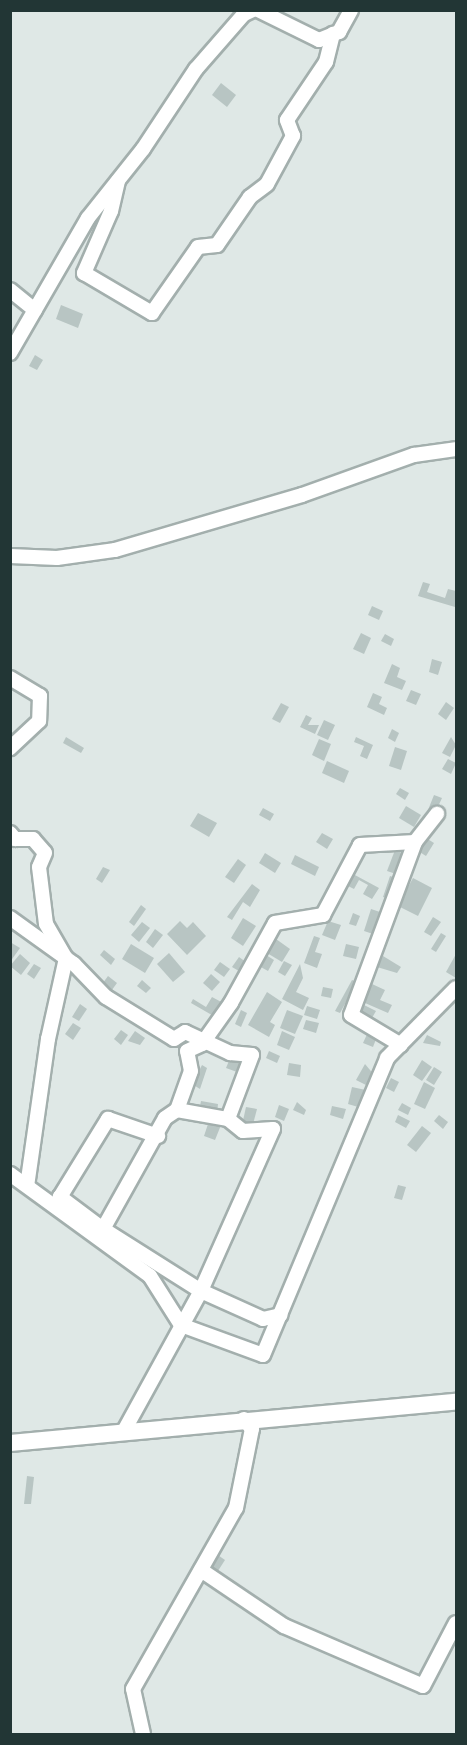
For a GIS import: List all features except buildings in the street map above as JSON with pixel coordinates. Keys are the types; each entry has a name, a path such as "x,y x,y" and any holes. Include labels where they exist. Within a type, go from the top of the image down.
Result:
{"street":[{"path":"10,353 88,218 118,181 196,69 244,14 253,10"},
{"path":"258,10 319,40 333,34"},
{"path":"118,181 111,211 84,273 152,313 198,247 217,245 250,197 267,184 293,136 288,120 326,62 333,34 351,10"},
{"path":"10,290 35,309"},
{"path":"10,556 57,558 115,550 302,495 414,455 456,449"},
{"path":"10,678 39,696 39,721 10,748"},
{"path":"401,1045 351,1015 416,842 437,814"},
{"path":"10,833 15,839 33,838 45,853 39,867 46,924 66,958 48,1039 27,1186"},
{"path":"103,1229 158,1136 165,1118 177,1110 191,1071 187,1051 205,1038 231,1003 275,923 324,915 360,845 416,842"},
{"path":"10,918 66,958 106,997 174,1039 185,1032 205,1038 230,1053 252,1055 228,1119"},
{"path":"10,1174 150,1276 181,1324 263,1355 387,1058 456,988"},
{"path":"125,1429 201,1291 273,1129 243,1131 228,1119 177,1110"},
{"path":"158,1136 108,1119 60,1197 103,1229 201,1291 263,1319 281,1315"},
{"path":"10,1443 125,1429 456,1402"},
{"path":"143,1734 133,1689 236,1508 252,1429 244,1419"},
{"path":"201,1570 284,1626 423,1686 456,1623"}]}
